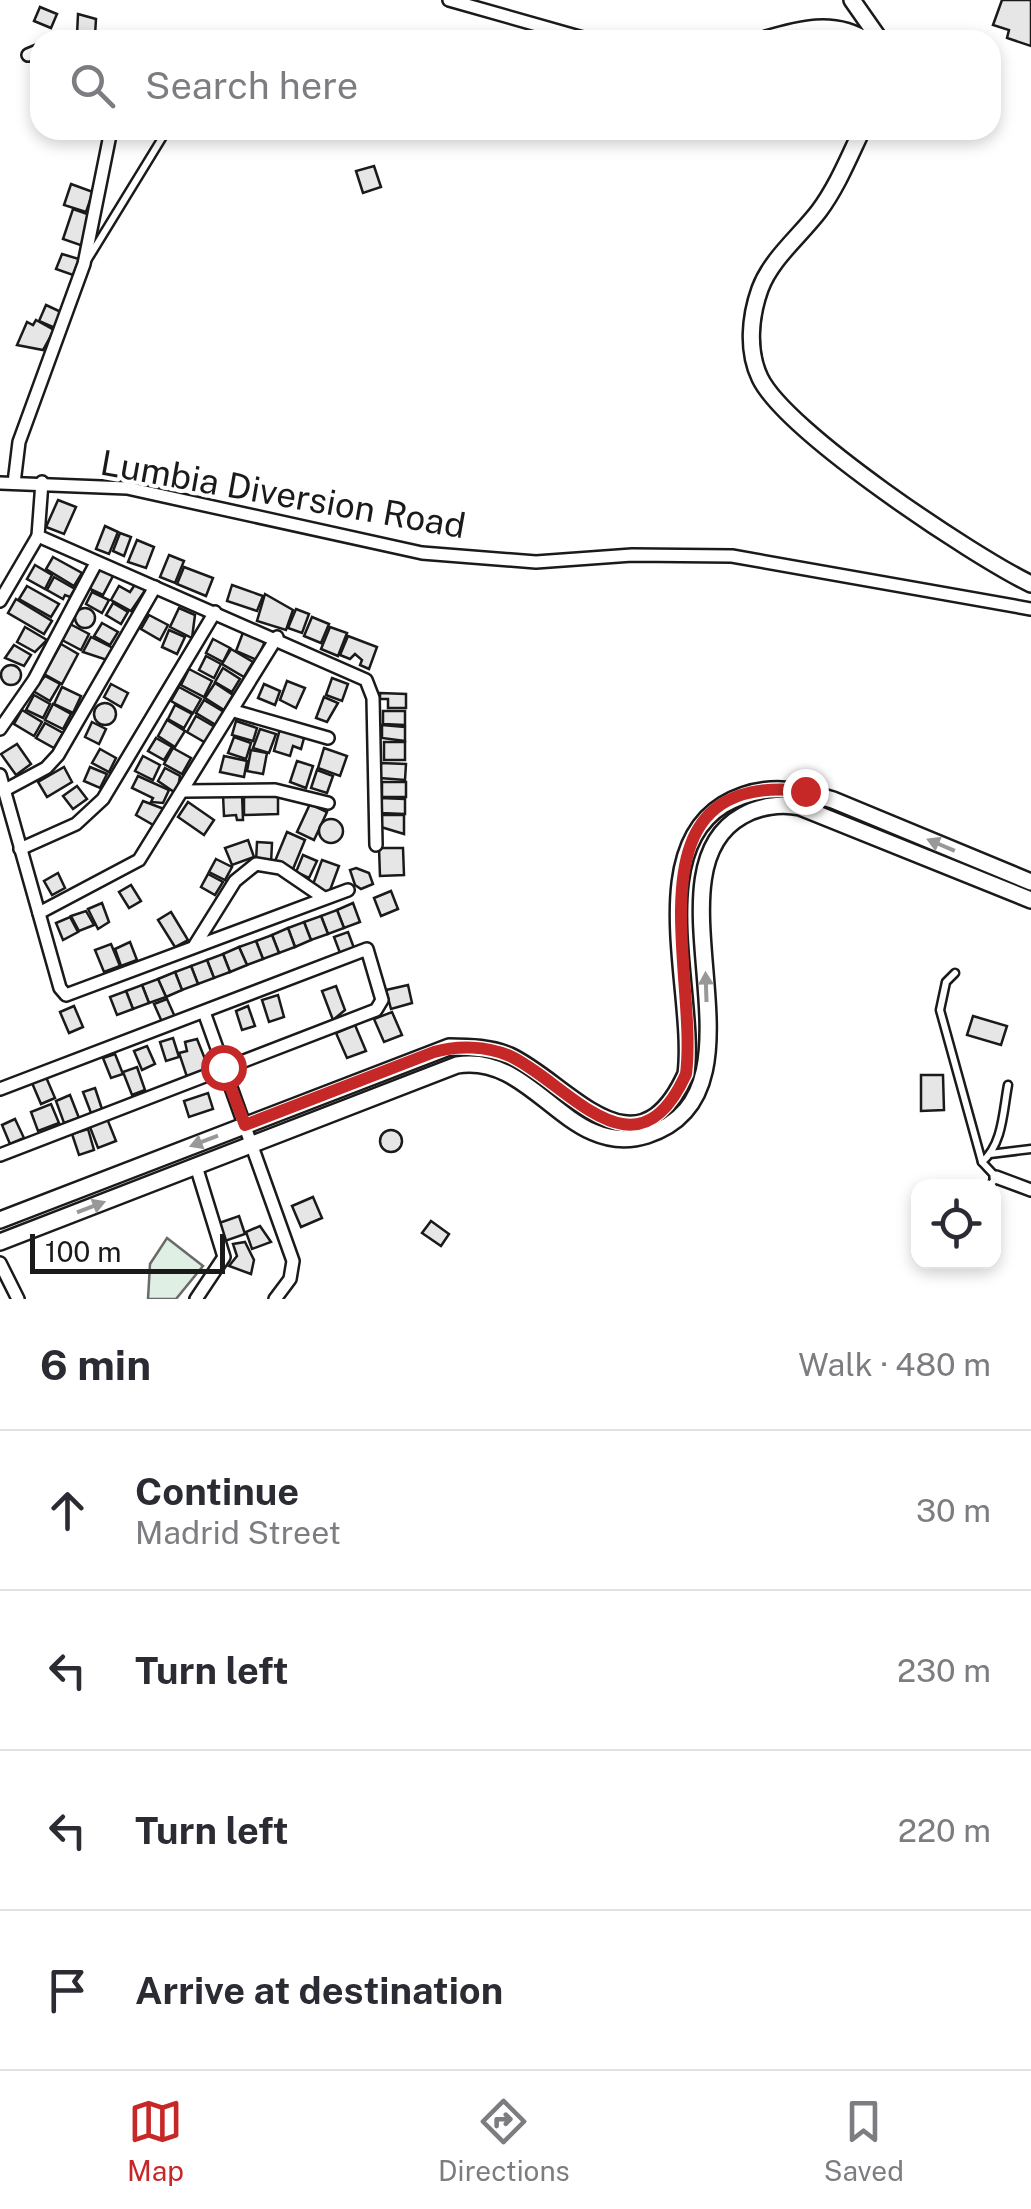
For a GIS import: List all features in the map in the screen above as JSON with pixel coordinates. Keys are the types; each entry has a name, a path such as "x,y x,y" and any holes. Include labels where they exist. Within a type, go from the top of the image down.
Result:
{"street":[{"path":"449,0 555,30"},
{"path":"852,0 873,30"},
{"path":"795,30 815,25 849,30"},
{"path":"7,483 84,264 109,140"},
{"path":"857,140 822,207 764,278 750,334 761,381 794,416 882,488 951,539 1031,584"},
{"path":"2,594 38,536 42,482"},
{"name":"Lumbia Diversion Road","path":"7,483 42,482 180,498 422,552 536,562 647,555 732,556 1031,609"},
{"path":"38,536 362,676 372,687 376,844"},
{"path":"0,729 34,680 96,563"},
{"path":"5,790 46,768 58,755 155,587"},
{"path":"20,849 76,824 104,799 215,612"},
{"path":"40,913 131,868 185,791 277,637"},
{"path":"234,711 328,738"},
{"path":"0,774 60,988 66,995 78,994 194,946 348,890"},
{"path":"185,791 275,790 328,804"},
{"path":"0,1220 449,1048 489,1050 520,1061 594,1117 635,1122 658,1112 681,1086 689,1056 678,890 686,852 713,812 760,790 805,791 834,800 1031,882"},
{"path":"0,1242 252,1147 438,1070 473,1062 515,1077 594,1135 624,1140 673,1123 697,1094 706,1054 703,904 708,860 734,821 769,806 788,804 817,812 1031,900"},
{"path":"194,946 235,881 256,864 280,868 324,898"},
{"path":"0,1089 367,950 381,995 379,1008 0,1155"},
{"path":"204,1012 293,1261 290,1280 275,1299"},
{"path":"386,1071 395,1089"},
{"path":"196,1166 224,1261 196,1299"},
{"path":"1001,1184 1031,1190"},
{"path":"0,1263 18,1299"}],"lane":[{"path":"84,264 161,140"},
{"path":"955,973 946,982 940,1010 982,1162 991,1179"},
{"path":"982,1162 990,1154 1008,1085"},
{"path":"990,1154 1031,1149"}],"green space":[{"path":"167,1238 203,1266 176,1299 148,1299 150,1264"}],"building":[{"path":"1002,0 1031,0 1031,46 1007,38 1009,30 993,25"},
{"path":"40,7 57,14 51,28 34,21"},
{"path":"78,14 96,19 95,30 77,30"},
{"path":"374,166 381,187 363,193 356,171"},
{"path":"71,184 93,192 86,212 64,205"},
{"path":"73,209 93,216 83,246 63,239"},
{"path":"62,254 79,259 73,275 56,269"},
{"path":"46,305 61,312 55,328 39,321"},
{"path":"36,320 54,330 43,350 17,345 27,322 33,325"},
{"path":"58,500 76,507 64,534 46,527"},
{"path":"105,526 118,532 109,554 96,549"},
{"path":"120,533 131,537 124,556 113,551"},
{"path":"137,540 154,547 146,568 128,562"},
{"path":"169,555 184,561 175,583 160,577"},
{"path":"53,557 82,573 74,586 46,569"},
{"path":"35,565 52,575 45,589 27,579"},
{"path":"99,567 114,574 103,595 88,588"},
{"path":"184,567 213,578 206,596 177,584"},
{"path":"54,577 75,589 70,597 65,595 63,599 47,590"},
{"path":"136,583 146,589 131,611 111,600 119,586 130,592"},
{"path":"232,585 263,596 257,611 227,601"},
{"path":"27,586 59,604 51,617 19,599"},
{"path":"92,592 109,600 102,613 86,604"},
{"path":"265,594 293,610 286,630 257,621"},
{"path":"16,599 52,621 44,634 8,613"},
{"path":"113,603 128,612 121,624 106,615"},
{"path":"85,608 95,618 85,628 75,618"},
{"path":"179,608 195,615 192,638 170,627"},
{"path":"296,609 309,614 302,633 288,628"},
{"path":"149,615 168,625 160,640 141,629"},
{"path":"312,617 329,624 321,643 304,636"},
{"path":"102,623 118,632 110,645 94,636"},
{"path":"70,624 89,634 81,650 62,640"},
{"path":"25,627 47,640 35,652 17,642"},
{"path":"330,627 347,633 338,656 321,649"},
{"path":"169,630 185,637 177,654 162,647"},
{"path":"244,630 266,639 257,660 236,651"},
{"path":"348,636 377,647 369,669 360,665 362,660 355,654 350,659 340,655"},
{"path":"91,637 113,648 107,660 83,652"},
{"path":"213,639 230,648 223,662 206,653"},
{"path":"61,644 78,654 62,684 44,674"},
{"path":"14,645 31,655 24,666 5,658"},
{"path":"231,649 253,662 244,677 222,664"},
{"path":"206,656 221,664 214,678 199,670"},
{"path":"11,665 21,675 11,685 1,675"},
{"path":"223,668 240,679 232,692 215,682"},
{"path":"189,669 212,681 204,697 181,685"},
{"path":"45,676 60,684 50,701 33,691"},
{"path":"332,678 348,684 342,701 326,695"},
{"path":"287,681 305,688 296,708 280,700"},
{"path":"215,683 233,695 224,710 205,698"},
{"path":"111,684 128,693 121,707 104,697"},
{"path":"264,684 280,691 275,705 258,698"},
{"path":"62,687 81,696 73,713 54,704"},
{"path":"179,687 201,699 193,713 171,701"},
{"path":"380,693 406,694 406,708 388,708 388,699 380,699"},
{"path":"34,695 50,704 43,718 26,710"},
{"path":"324,697 338,703 327,722 316,718"},
{"path":"204,700 224,712 216,725 196,713"},
{"path":"105,703 116,714 105,725 94,714"},
{"path":"53,704 71,714 63,729 45,720"},
{"path":"175,705 192,714 184,728 168,719"},
{"path":"22,710 42,722 34,736 14,724"},
{"path":"383,711 405,711 405,725 383,724"},
{"path":"196,716 215,727 206,743 187,732"},
{"path":"167,720 185,731 175,747 158,736"},
{"path":"236,721 257,728 253,741 232,735"},
{"path":"92,722 106,729 99,744 85,737"},
{"path":"45,723 63,733 54,748 36,738"},
{"path":"382,725 405,727 405,741 382,738"},
{"path":"260,729 276,734 269,753 253,748"},
{"path":"280,729 304,738 301,749 293,746 290,756 274,751"},
{"path":"234,737 251,743 246,759 228,753"},
{"path":"156,738 172,747 164,760 148,751"},
{"path":"384,742 405,742 405,760 384,760"},
{"path":"17,744 31,764 16,775 1,754"},
{"path":"173,748 191,758 182,774 164,764"},
{"path":"324,748 347,756 340,776 318,768"},
{"path":"100,749 116,758 109,772 92,763"},
{"path":"251,750 267,753 263,774 247,771"},
{"path":"143,756 160,765 153,780 135,771"},
{"path":"224,756 247,761 244,777 220,772"},
{"path":"297,761 313,766 306,788 290,782"},
{"path":"381,763 406,764 405,780 380,778"},
{"path":"64,767 72,782 47,797 38,782"},
{"path":"90,767 107,774 100,788 84,781"},
{"path":"165,768 180,776 177,794 158,781"},
{"path":"317,770 333,776 327,793 311,788"},
{"path":"138,776 169,790 163,803 151,802 153,798 132,788"},
{"path":"382,782 406,782 406,797 382,797"},
{"path":"77,786 87,799 73,809 63,796"},
{"path":"242,794 243,820 237,820 236,815 224,816 223,795"},
{"path":"278,795 278,814 244,815 244,796"},
{"path":"380,798 405,799 405,814 380,813"},
{"path":"143,801 164,809 155,826 136,815"},
{"path":"188,802 214,820 204,835 178,817"},
{"path":"310,804 327,812 314,840 297,832"},
{"path":"381,815 404,815 404,834 381,827"},
{"path":"331,819 343,831 331,843 319,831"},
{"path":"287,832 305,840 293,869 275,861"},
{"path":"248,840 254,857 232,865 225,848"},
{"path":"257,842 272,843 271,863 256,862"},
{"path":"379,848 403,848 404,875 380,876"},
{"path":"303,855 317,861 309,878 296,872"},
{"path":"216,859 232,867 225,880 209,872"},
{"path":"322,860 339,866 329,893 312,887"},
{"path":"350,870 369,873 373,884 361,889 355,885"},
{"path":"58,873 65,888 52,895 44,881"},
{"path":"208,874 223,882 215,895 201,887"},
{"path":"131,885 141,901 129,908 119,892"},
{"path":"391,891 398,909 381,916 374,898"},
{"path":"102,903 109,922 98,929 88,909"},
{"path":"353,903 360,922 344,928 337,910"},
{"path":"337,910 344,928 328,934 321,916"},
{"path":"86,911 94,925 79,931 71,916"},
{"path":"171,912 188,940 175,947 158,920"},
{"path":"321,916 328,934 311,940 304,922"},
{"path":"70,917 78,932 63,940 56,923"},
{"path":"304,922 311,940 295,947 288,928"},
{"path":"288,928 295,947 279,953 272,935"},
{"path":"348,932 354,948 340,953 334,937"},
{"path":"272,935 279,953 263,959 256,941"},
{"path":"256,941 263,959 247,965 239,947"},
{"path":"130,942 137,960 121,966 115,949"},
{"path":"111,944 120,966 104,972 95,950"},
{"path":"239,947 247,965 230,972 223,954"},
{"path":"223,954 230,972 214,978 207,960"},
{"path":"207,960 214,978 198,984 191,966"},
{"path":"191,966 198,984 182,990 175,972"},
{"path":"175,972 182,990 166,997 158,979"},
{"path":"158,979 166,997 149,1003 142,985"},
{"path":"142,985 149,1003 133,1009 126,991"},
{"path":"408,985 412,1003 391,1009 386,990"},
{"path":"336,986 345,1010 333,1020 322,991"},
{"path":"126,991 133,1009 117,1015 110,997"},
{"path":"278,995 284,1017 269,1022 262,1000"},
{"path":"167,999 175,1017 162,1022 154,1004"},
{"path":"74,1006 83,1027 69,1033 60,1012"},
{"path":"248,1006 255,1026 242,1030 236,1011"},
{"path":"392,1012 402,1035 384,1042 374,1019"},
{"path":"973,1016 1007,1026 1001,1045 967,1035"},
{"path":"355,1025 366,1051 347,1058 336,1033"},
{"path":"173,1038 179,1057 166,1061 160,1042"},
{"path":"197,1039 209,1069 187,1077 179,1053 187,1051 185,1042"},
{"path":"147,1046 155,1064 142,1070 134,1051"},
{"path":"115,1054 123,1074 111,1078 103,1058"},
{"path":"137,1067 145,1090 132,1095 123,1072"},
{"path":"921,1075 943,1075 944,1110 921,1111"},
{"path":"46,1077 55,1098 41,1104 32,1083"},
{"path":"95,1088 102,1109 91,1113 83,1092"},
{"path":"208,1093 213,1109 189,1117 184,1101"},
{"path":"70,1095 79,1118 64,1123 56,1101"},
{"path":"51,1104 59,1123 38,1131 31,1112"},
{"path":"106,1116 116,1141 98,1148 88,1122"},
{"path":"15,1119 24,1138 10,1144 2,1125"},
{"path":"88,1129 94,1150 79,1155 72,1134"},
{"path":"391,1130 399,1133 399,1149 391,1152 383,1149 380,1141 383,1133"},
{"path":"313,1197 322,1218 301,1227 292,1206"},
{"path":"239,1216 245,1234 225,1241 219,1223"},
{"path":"431,1221 449,1234 441,1246 422,1233"},
{"path":"260,1226 271,1242 252,1249 246,1232"},
{"path":"245,1242 254,1260 251,1274 229,1266 237,1256 233,1244"}],"route":[{"path":"223,1067 245,1125 434,1052 466,1047 506,1054 520,1061 594,1117 626,1122 647,1118 672,1100 686,1074 689,1056 678,890 686,852 713,812 735,798 760,790 805,791"}]}
